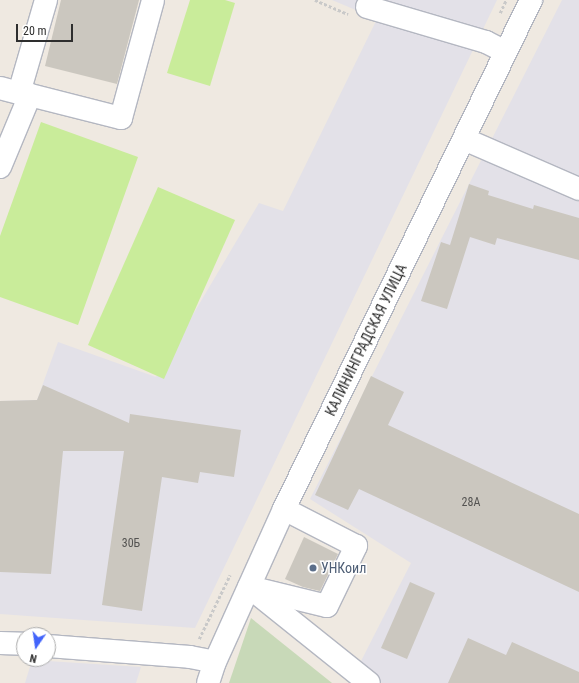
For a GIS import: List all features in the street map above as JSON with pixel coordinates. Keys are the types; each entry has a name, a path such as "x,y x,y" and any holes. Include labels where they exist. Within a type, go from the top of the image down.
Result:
{"street":[{"path":"0,167 16,92 46,0"},
{"path":"16,92 121,118 153,0"},
{"name":"КАЛИНИНГРАДСКАЯ УЛИЦА","path":"208,683 215,662 284,509 531,0"},
{"path":"367,7 486,42 506,52"},
{"path":"464,139 579,189"},
{"path":"249,587 327,606 356,546 284,509"},
{"path":"249,587 369,683"},
{"path":"0,643 16,644"},
{"path":"56,647 190,657 215,662"}],"path":[{"path":"315,0 359,18 367,7"}],"shaded area":[{"path":"332,0 497,0 195,628 0,614 0,401 37,400 58,342 156,377 259,203 283,211 377,19"},
{"path":"562,0 579,0 579,683 382,683 359,665 411,563 310,499"},
{"path":"56,662 141,667 136,683 25,683 30,667 56,667"}],"green space":[{"path":"190,0 225,0 235,3 210,86 167,73"},
{"path":"41,122 138,157 78,325 0,297 0,236"},
{"path":"158,187 235,220 164,379 88,345"},
{"path":"251,618 332,683 229,683"}],"building":[{"path":"61,0 139,0 117,84 45,66"},
{"path":"469,184 489,191 488,195 533,209 534,205 579,218 579,260 497,238 495,245 470,237 447,309 421,301 441,242 450,245"},
{"path":"371,376 404,392 388,425 579,514 579,592 359,489 348,510 315,495"},
{"path":"43,385 129,423 130,414 241,430 234,477 200,472 198,483 162,477 142,611 102,605 124,451 63,451 51,574 0,572 0,401 37,400"},
{"path":"304,537 338,554 320,591 303,587 285,579"},
{"path":"410,582 435,593 407,659 381,648"},
{"path":"468,638 506,655 512,642 579,672 579,683 448,683"}],"place":[{"name":"УНКоил","path":"313,568"}]}
